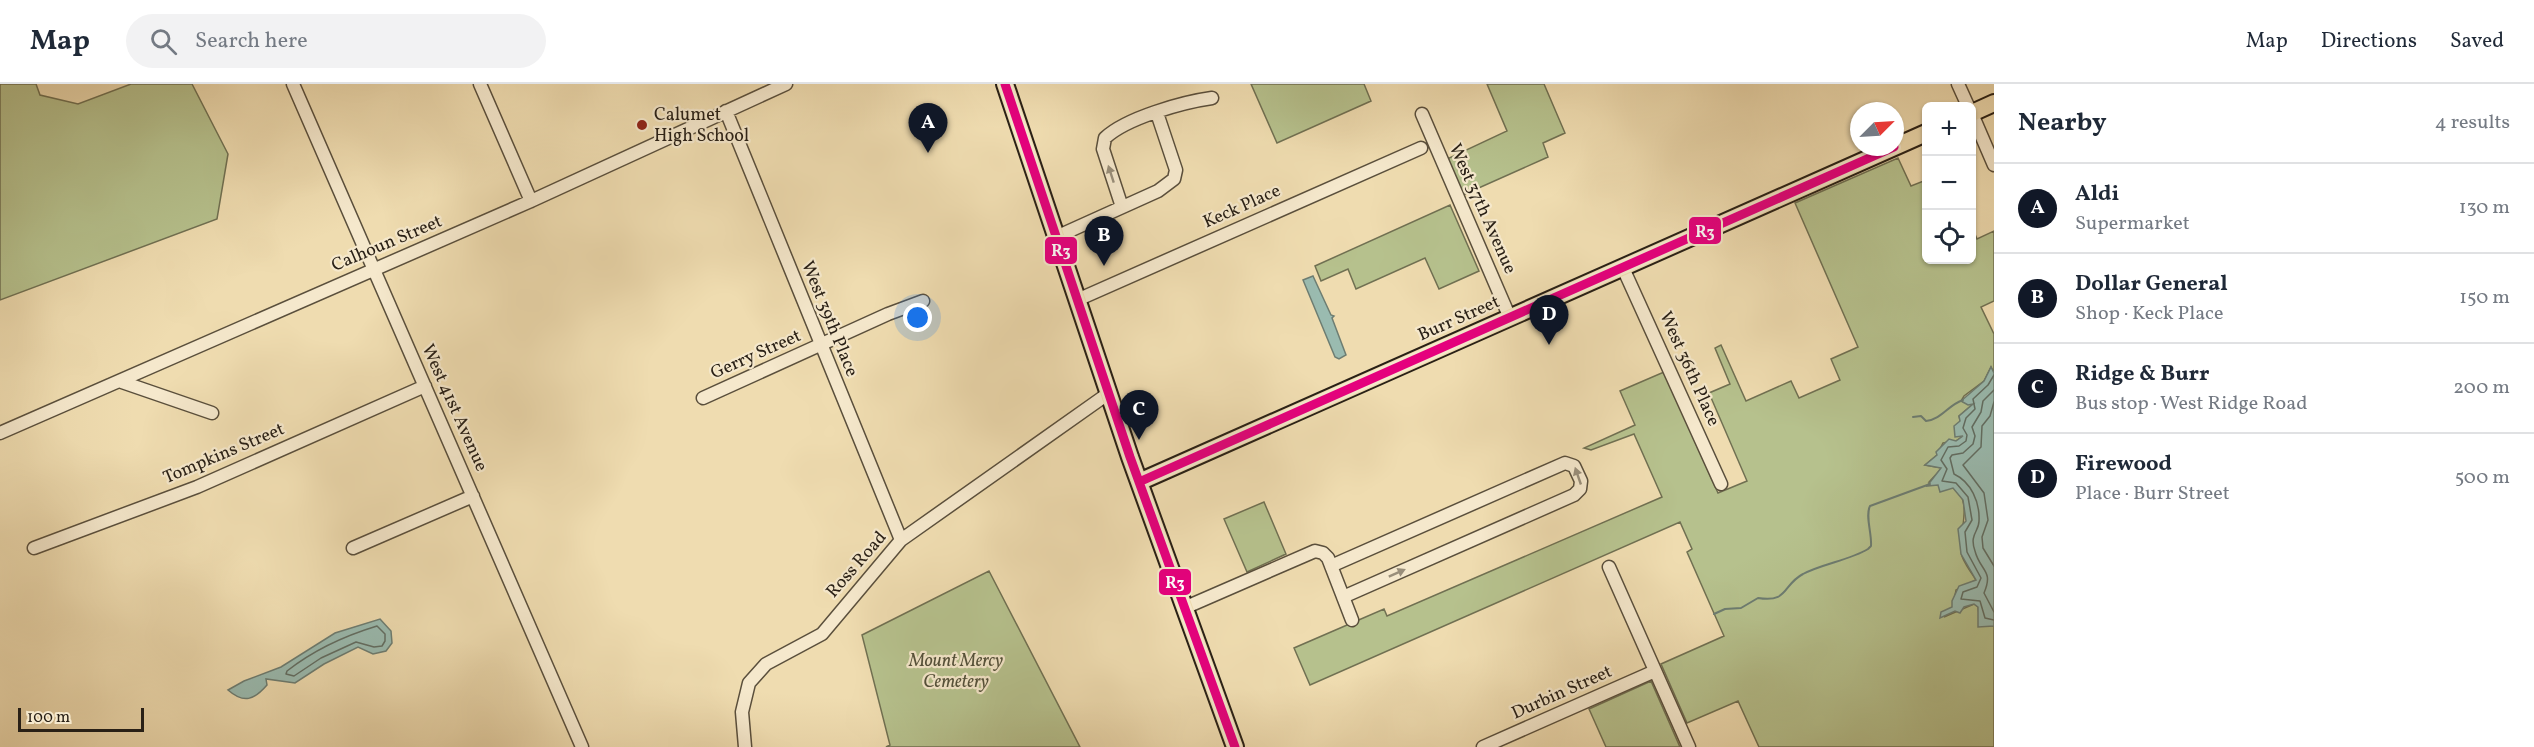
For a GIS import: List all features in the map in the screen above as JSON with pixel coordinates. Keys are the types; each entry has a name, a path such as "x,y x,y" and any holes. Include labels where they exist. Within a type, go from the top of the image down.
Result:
{"main road":[{"path":"1005,84 1108,393 1235,747"},
{"path":"1976,112 1994,103"},
{"name":"Burr Street","path":"1139,482 1922,135"}],"street":[{"name":"West 41st Avenue","path":"293,84 582,747"},
{"path":"480,84 531,201"},
{"name":"Calhoun Street","path":"0,433 531,201 786,84"},
{"path":"1958,84 1966,102"},
{"path":"1122,207 1103,149 1104,141 1115,131 1157,113 1189,101 1212,98"},
{"name":"West 39th Place","path":"726,111 901,540"},
{"path":"1056,237 1161,189 1176,176 1157,113"},
{"name":"West 37th Avenue","path":"1422,114 1510,318"},
{"path":"1976,125 1994,165"},
{"name":"Keck Place","path":"1077,300 1420,148"},
{"name":"West 36th Place","path":"1623,268 1721,484"},
{"name":"Gerry Street","path":"703,398 923,301"},
{"path":"119,381 212,413"},
{"name":"Tompkins Street","path":"34,548 197,487 425,386"},
{"name":"Ross Road","path":"745,747 742,712 749,683 766,664 822,634 901,540 1108,393"},
{"path":"1331,566 1565,463 1574,466 1581,479 1580,489 1574,495 1343,597"},
{"path":"353,548 473,496"},
{"path":"1184,608 1311,551 1323,553 1331,566 1352,620"},
{"path":"1609,567 1689,747"},
{"name":"Durbin Street","path":"1483,747 1655,671"}],"green space":[{"path":"0,84 36,84 40,95 78,104 131,84 192,84 228,154 217,219 0,300"},
{"path":"1251,84 1364,84 1371,101 1277,143"},
{"path":"1487,84 1544,84 1565,133 1543,143 1548,157 1463,195 1447,159 1507,131"},
{"path":"1898,158 1911,186 1922,182 1922,264 1976,264 1976,237 1977,239 1994,231 1994,301 1981,307 1994,334 1994,373 1991,367 1984,381 1964,396 1961,401 1973,404 1959,416 1964,436 1956,441 1943,443 1937,455 1925,465 1942,468 1929,482 1952,487 1963,499 1961,552 1976,580 1956,590 1953,607 1944,617 1974,604 1978,607 1980,623 1994,626 1994,747 1759,747 1738,701 1687,723 1661,664 1724,636 1687,552 1692,549 1680,522 1310,685 1294,648 1384,609 1387,616 1662,497 1634,434 1591,450 1584,448 1635,425 1620,391 1664,372 1718,493 1747,481 1709,393 1730,384 1715,348 1721,345 1746,401 1791,381 1799,398 1840,380 1831,359 1858,347 1795,203"},
{"path":"1450,205 1479,271 1439,289 1425,258 1356,289 1348,269 1321,281 1315,266"},
{"path":"1264,502 1286,554 1247,572 1224,519"},
{"name":"Mount Mercy Cemetery","path":"989,571 1080,747 886,747 890,745 862,635"},
{"path":"1651,681 1680,747 1606,747 1589,709"}],"water":[{"path":"1313,276 1331,315 1334,316 1332,318 1346,355 1339,359 1335,357 1303,280"},
{"path":"1991,367 1994,373 1994,626 1978,627 1978,607 1974,604 1964,607 1960,613 1955,611 1940,618 1941,612 1952,607 1952,601 1959,586 1976,580 1961,554 1958,529 1966,521 1963,500 1953,488 1940,492 1938,485 1927,486 1941,468 1925,465 1937,455 1936,452 1949,439 1956,441 1963,436 1955,437 1954,426 1960,421 1959,416 1973,404 1968,405 1961,401 1984,381"},
{"path":"380,619 391,631 392,643 386,651 373,654 358,647 324,664 295,683 266,679 267,685 258,694 249,698 244,699 228,690 244,681 281,667 335,633"}],"waterway":[{"path":"1913,417 1921,416 1926,421 1932,420 1963,400"},
{"path":"1714,614 1725,609 1741,608 1758,598 1768,599 1780,596 1796,578 1803,574 1868,549 1871,546 1868,515 1870,506 1930,484"}],"transit line":[{"name":"R3","path":"1005,84 1130,457 1235,747"},
{"name":"R3","path":"1139,482 1874,156"}],"place":[{"name":"Calumet High School","path":"642,125"},
{"name":"Aldi","path":"928,153"},
{"name":"Dollar General","path":"1104,266"},
{"name":"Firewood","path":"1549,345"},
{"name":"Ridge & Burr","path":"1139,440"}]}
